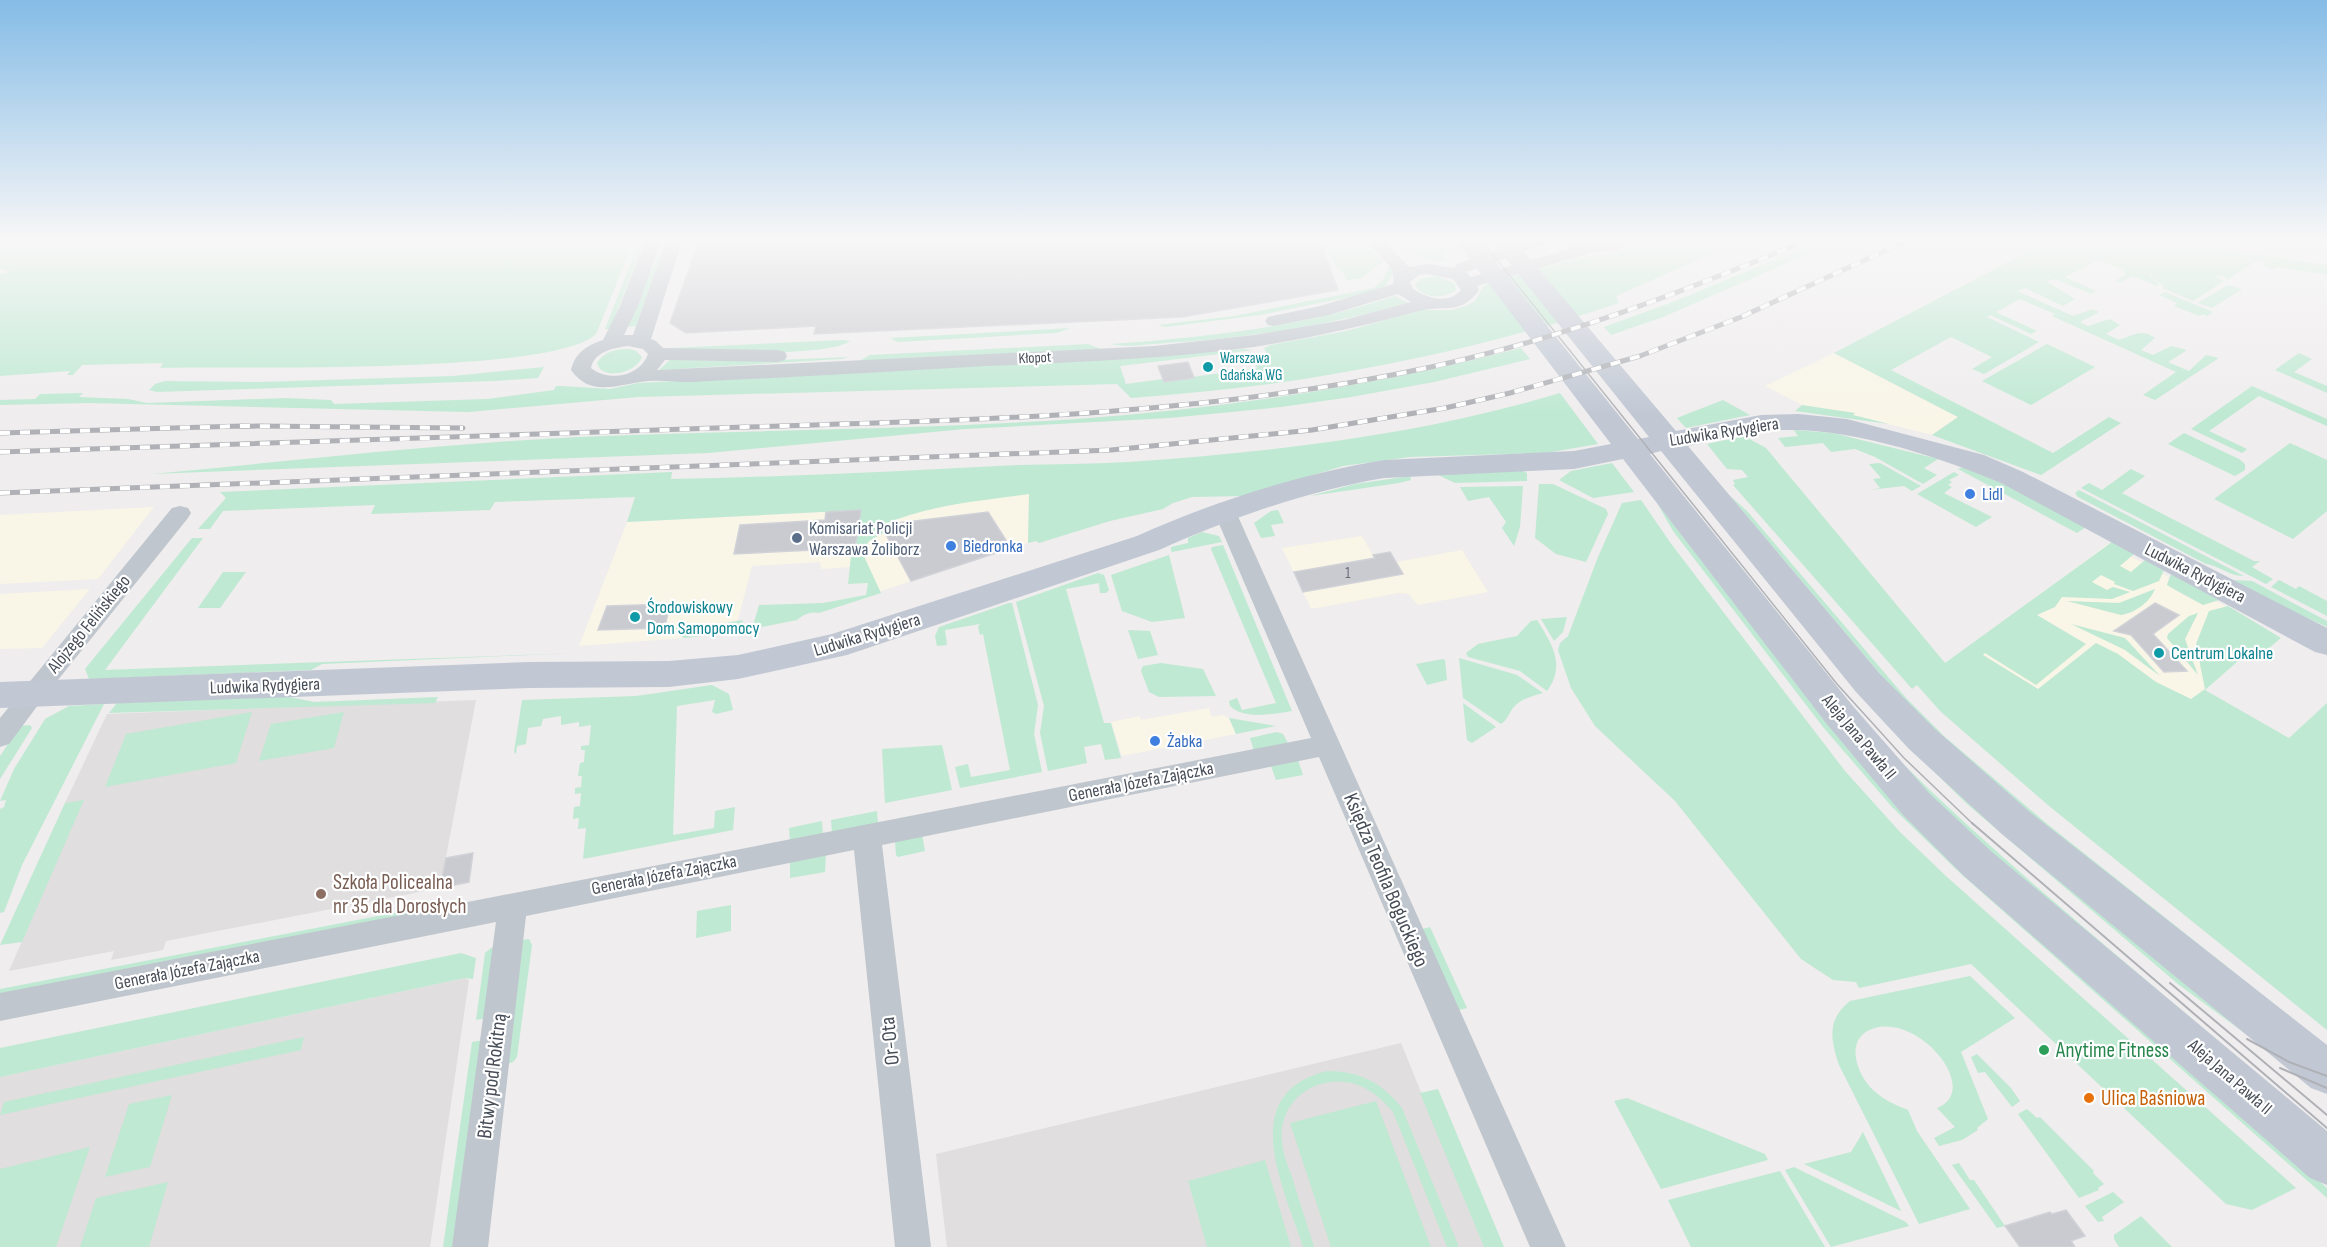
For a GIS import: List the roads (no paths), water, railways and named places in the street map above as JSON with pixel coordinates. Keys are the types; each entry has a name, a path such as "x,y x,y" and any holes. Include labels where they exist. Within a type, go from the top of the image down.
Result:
{"main road":[{"name":"Aleja Jana Pawła II","path":"1513,299 1839,714 1916,804 1978,864 2327,1161"},
{"path":"1551,299 1869,683 1922,739 2017,824 2327,1073"},
{"name":"Ludwika Rydygiera","path":"16,694 530,675 669,674 739,659 807,653 1077,567 1148,543 1190,524 1321,482 1354,474 1384,469 1574,460 1761,423 1824,423 1925,446 1981,464 2050,497 2327,643"}],"street":[{"path":"611,343 631,299"},
{"path":"641,341 653,299"},
{"name":"Kłopot","path":"658,354 763,356 1178,334 1250,325 1323,311 1356,299"},
{"path":"1418,299 1429,303"},
{"name":"Kłopot","path":"611,343 597,348 585,357 581,370 585,376 602,382 619,381 638,376 692,376 1154,352 1254,340 1345,325 1429,303 1441,304 1462,299"},
{"path":"611,343 641,341 656,349 658,354 656,363 638,376"},
{"name":"Alojzego Felińskiego","path":"0,737 16,694 180,513"},
{"name":"Księdza Teofila Boguckiego","path":"1225,513 1329,745 1381,872 1548,1247"},
{"name":"Generała Józefa Zajączka","path":"0,1007 1329,745"},
{"name":"Or-Ota","path":"867,836 913,1247"},
{"name":"Bitwy pod Rokitną","path":"470,1247 513,905"}],"tram line":[{"path":"1529,299 1837,684 1904,758 1974,825"},
{"path":"1972,823 2327,1128"},
{"path":"2170,983 2327,1115"},
{"path":"2247,1039 2289,1062 2327,1076"},
{"path":"2280,1068 2327,1088"}],"railway":[{"path":"0,452 917,422 1175,406 1261,396 1431,367 1527,343 1658,299"},
{"path":"0,493 1111,450 1312,430 1445,408 1510,393 1640,356 1741,317 1780,299"},
{"path":"0,433 242,426 463,428"}],"place":[{"name":"Warszawa Gdańska WG","path":"1208,367"},
{"name":"Lidl","path":"1970,494"},
{"name":"Komisariat Policji Warszawa Żoliborz","path":"797,538"},
{"name":"Biedronka","path":"951,546"},
{"name":"Środowiskowy Dom Samopomocy","path":"635,617"},
{"name":"Centrum Lokalne","path":"2159,653"},
{"name":"Żabka","path":"1155,741"},
{"name":"Szkoła Policealna nr 35 dla Dorosłych","path":"321,894"},
{"name":"Anytime Fitness","path":"2044,1050"},
{"name":"Ulica Baśniowa","path":"2089,1098"}]}
